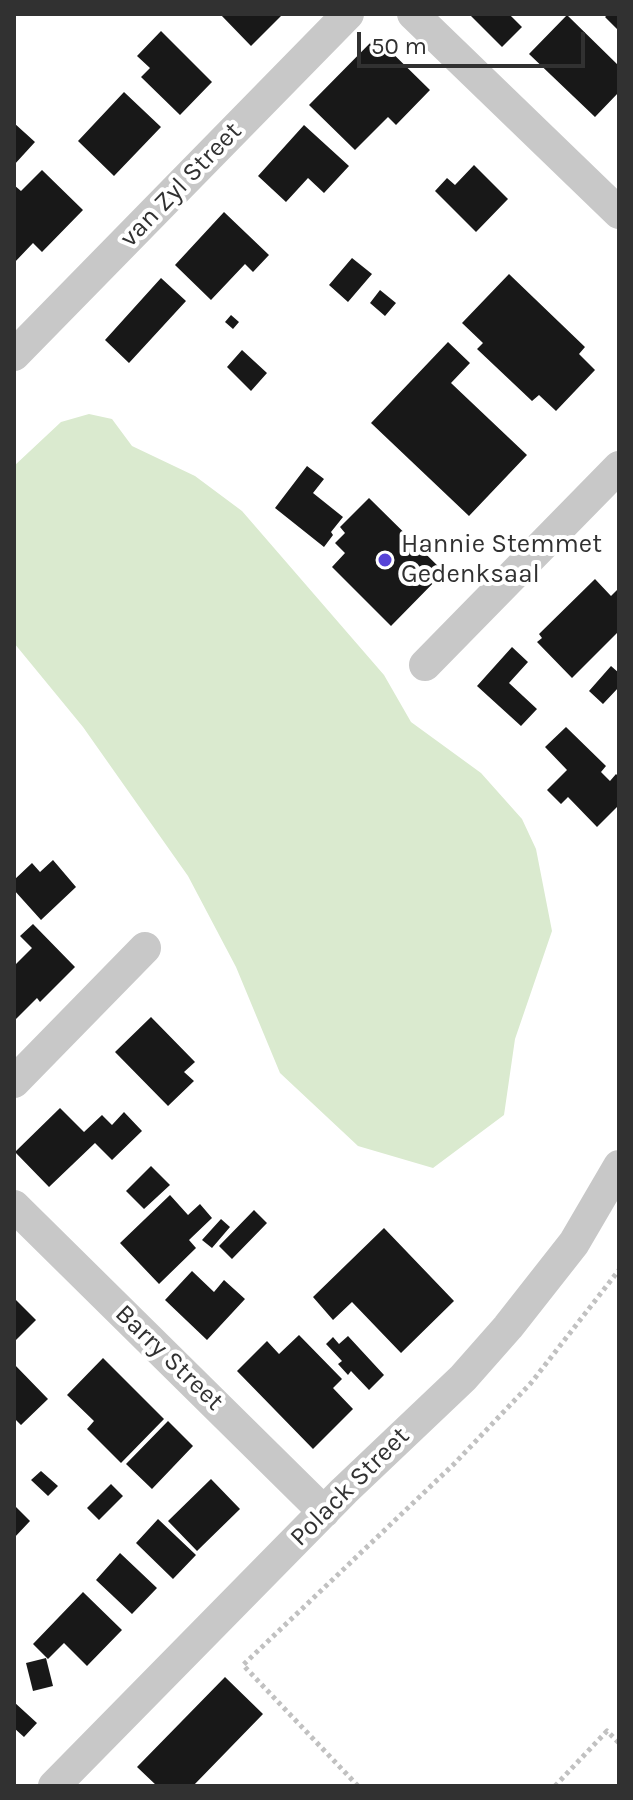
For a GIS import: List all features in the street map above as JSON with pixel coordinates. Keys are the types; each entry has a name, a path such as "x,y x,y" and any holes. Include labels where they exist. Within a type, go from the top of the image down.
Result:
{"street":[{"name":"van Zyl Street","path":"14,355 348,14"},
{"path":"413,14 619,213"},
{"path":"425,665 619,467"},
{"path":"14,1082 145,948"},
{"name":"Polack Street","path":"54,1786 324,1512 463,1378 508,1327 615,1185"},
{"name":"Barry Street","path":"14,1206 324,1512"}],"path":[{"path":"358,1786 243,1665 454,1464 520,1395 619,1270"},
{"path":"555,1786 607,1731 619,1743"}],"shaded area":[{"path":"89,414 112,419 132,446 195,476 242,511 384,675 411,722 481,773 522,819 536,849 552,931 515,1039 504,1115 433,1168 358,1146 280,1073 236,967 188,876 83,727 14,643 14,466 61,422"}],"building":[{"path":"220,14 283,14 251,46"},
{"path":"469,14 509,14 522,27 502,47"},
{"path":"608,14 619,17 619,31 605,17"},
{"path":"567,15 619,66 619,92 595,117 529,54"},
{"path":"161,31 212,82 180,115 141,77 150,68 137,56"},
{"path":"376,37 430,90 396,125 388,117 355,150 309,105"},
{"path":"124,92 161,127 114,176 78,141"},
{"path":"14,123 35,142 14,165"},
{"path":"304,125 349,166 324,193 308,178 286,202 258,176"},
{"path":"474,165 508,199 476,232 435,191 447,178 455,185"},
{"path":"42,170 83,210 42,252 33,243 14,263 14,185 21,191"},
{"path":"224,212 269,255 253,272 245,264 211,300 175,265"},
{"path":"352,258 372,274 348,302 329,285"},
{"path":"509,274 585,347 579,354 595,370 556,411 539,395 532,401 477,349 483,343 462,323"},
{"path":"161,278 186,301 129,363 105,340"},
{"path":"380,290 396,303 385,316 370,303"},
{"path":"231,315 239,322 233,329 225,322"},
{"path":"448,342 470,363 451,383 527,455 469,516 371,423"},
{"path":"242,350 267,373 251,391 227,367"},
{"path":"307,466 324,479 313,493 343,517 324,547 275,508"},
{"name":"Hannie Stemmet Gedenksaal","path":"369,498 444,572 391,626 332,567 345,553 335,543 345,533 340,527"},
{"path":"595,579 611,596 619,588 619,631 572,678 537,642 542,638 539,634"},
{"path":"512,647 528,662 509,683 537,709 521,726 477,686"},
{"path":"611,666 619,673 619,687 603,704 589,691"},
{"path":"566,727 606,766 601,772 610,781 616,774 619,777 619,805 597,827 568,797 561,804 547,790 567,770 545,747"},
{"path":"53,860 76,887 41,920 14,890 14,880 32,863 40,872"},
{"path":"33,924 75,967 40,1002 37,998 14,1021 14,966 32,948 20,936"},
{"path":"151,1017 195,1062 184,1072 194,1081 168,1106 115,1052"},
{"path":"60,1108 84,1132 102,1115 112,1125 124,1112 142,1131 112,1160 95,1143 49,1187 15,1152"},
{"path":"151,1166 170,1185 144,1209 126,1191"},
{"path":"170,1195 188,1215 200,1204 212,1218 189,1240 196,1248 159,1284 120,1243"},
{"path":"254,1210 267,1223 232,1259 219,1246"},
{"path":"221,1219 230,1227 212,1248 202,1240"},
{"path":"384,1228 454,1301 401,1353 352,1302 333,1320 313,1297"},
{"path":"192,1271 214,1292 224,1280 245,1299 207,1340 165,1300"},
{"path":"16,1300 36,1320 14,1342 14,1302"},
{"path":"299,1335 342,1379 333,1388 353,1409 313,1449 237,1371 267,1341 279,1354"},
{"path":"348,1336 384,1375 369,1390 351,1371 348,1375 338,1364 342,1361 326,1344 333,1337 339,1344"},
{"path":"103,1358 164,1419 121,1463 87,1429 94,1421 67,1395"},
{"path":"14,1364 48,1399 21,1425 14,1418"},
{"path":"168,1421 193,1446 152,1489 126,1464"},
{"path":"41,1471 58,1486 48,1496 31,1480"},
{"path":"211,1479 240,1509 197,1551 168,1521"},
{"path":"111,1484 123,1496 99,1520 87,1508"},
{"path":"14,1505 30,1521 14,1538"},
{"path":"158,1519 196,1555 173,1579 136,1543"},
{"path":"120,1553 157,1588 132,1614 96,1580"},
{"path":"83,1592 122,1630 87,1666 64,1643 48,1659 33,1644"},
{"path":"46,1658 53,1686 33,1691 26,1663"},
{"path":"225,1677 263,1714 193,1786 157,1786 137,1767"},
{"path":"14,1702 37,1723 24,1737 14,1728"}],"place":[{"name":"Hannie Stemmet Gedenksaal","path":"385,560"}]}
